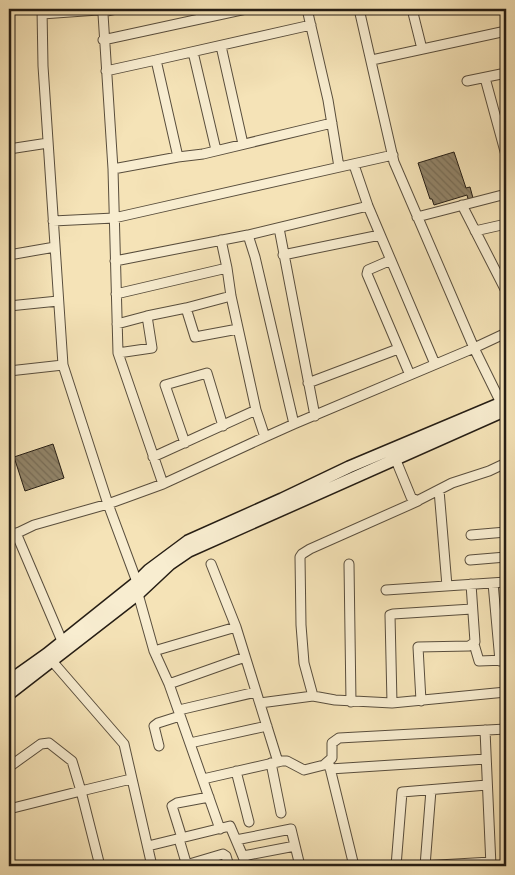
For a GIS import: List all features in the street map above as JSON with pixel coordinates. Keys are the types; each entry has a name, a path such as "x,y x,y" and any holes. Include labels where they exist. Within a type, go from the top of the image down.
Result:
{"street":[{"path":"116,9 42,12 48,143 63,365 108,504 138,588 154,651 170,684 220,828"},
{"path":"104,40 246,9"},
{"path":"307,9 328,100 340,168"},
{"path":"9,681 170,564 198,546 393,454 504,406 474,348 417,217 393,156 360,9"},
{"path":"412,9 422,49"},
{"path":"103,11 113,169 118,353 163,484"},
{"path":"106,72 311,25"},
{"path":"372,60 506,31"},
{"path":"221,46 243,144"},
{"path":"194,52 216,150"},
{"path":"156,60 178,157"},
{"path":"467,81 506,73"},
{"path":"485,78 506,155"},
{"path":"113,169 216,150 332,123"},
{"path":"9,149 48,143"},
{"path":"53,221 114,218 393,156"},
{"path":"354,165 368,206 435,364"},
{"path":"417,217 506,194"},
{"path":"462,205 506,291"},
{"path":"116,261 248,235 368,206"},
{"path":"475,232 506,224"},
{"path":"279,228 315,416"},
{"path":"248,235 255,257 294,424"},
{"path":"283,255 380,235"},
{"path":"221,240 256,410 265,437"},
{"path":"9,255 55,247"},
{"path":"391,260 368,270 367,274 410,375"},
{"path":"116,294 227,268"},
{"path":"117,324 231,296"},
{"path":"9,306 58,301"},
{"path":"186,308 195,337 238,329"},
{"path":"118,353 152,348 147,316"},
{"path":"62,642 13,535 34,525 108,504 163,484 294,424 506,333"},
{"path":"308,384 398,348"},
{"path":"9,371 63,365"},
{"path":"185,443 165,385 207,373 222,426"},
{"path":"153,457 256,410"},
{"path":"393,454 411,497 414,500 418,500"},
{"path":"313,696 304,663 301,625 300,557 302,554 452,483 489,471 506,463"},
{"path":"439,490 447,586"},
{"path":"471,535 506,532"},
{"path":"470,560 506,556"},
{"path":"211,564 236,627 267,726 275,762 281,813"},
{"path":"349,564 351,702"},
{"path":"386,590 506,582"},
{"path":"471,584 474,644 479,661 503,660 493,583"},
{"path":"9,694 52,661 138,588"},
{"path":"392,703 390,615 472,609"},
{"path":"154,651 236,627"},
{"path":"421,701 418,647 469,646 474,644"},
{"path":"170,684 245,657"},
{"path":"52,661 122,740 126,748 131,779 152,866"},
{"path":"159,746 154,726 158,723 180,713 256,692"},
{"path":"260,703 313,696 351,702 392,703 506,692"},
{"path":"190,743 267,726"},
{"path":"354,866 329,766 332,756 332,743 338,738 506,729"},
{"path":"420,866 491,864 485,730"},
{"path":"9,767 41,744 49,743 72,761 100,866"},
{"path":"203,779 275,762 287,761 304,770 329,766 486,758"},
{"path":"236,772 248,822"},
{"path":"9,809 131,779"},
{"path":"396,866 401,794 404,792 487,785"},
{"path":"425,866 431,790"},
{"path":"209,797 177,803 172,806 186,866 223,854 226,856 229,866"},
{"path":"148,846 232,826 248,866"},
{"path":"236,840 290,829 292,830 300,866"},
{"path":"243,856 295,846"}],"building":[{"path":"454,152 466,188 470,187 473,198 468,199 467,195 434,205 432,199 430,199 418,163"},
{"path":"53,444 64,478 25,491 14,457"}]}
